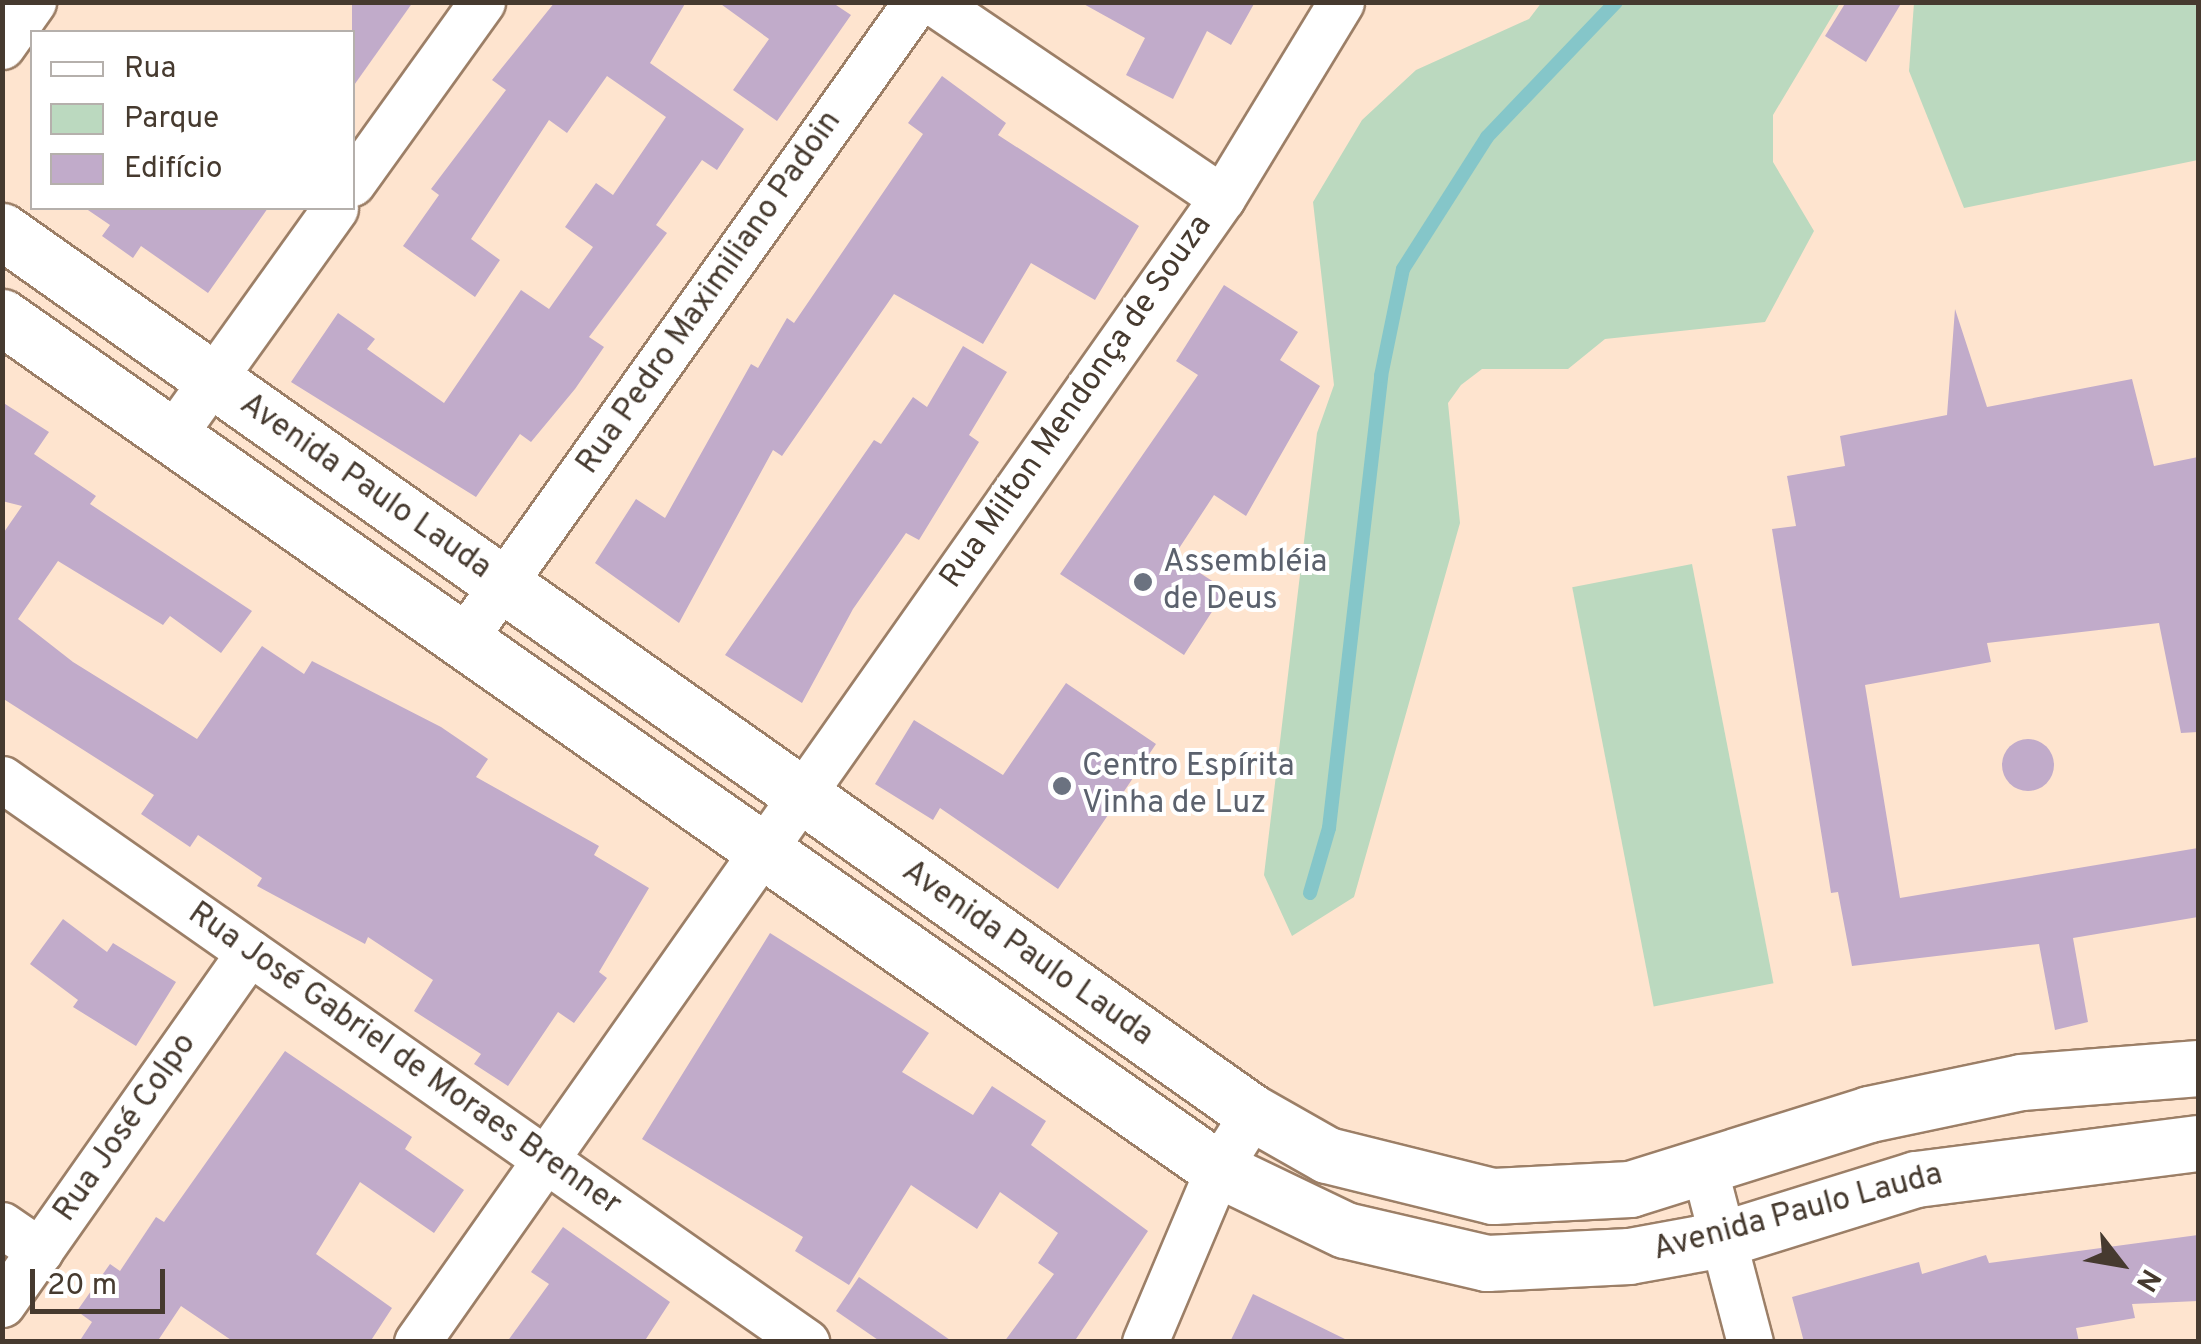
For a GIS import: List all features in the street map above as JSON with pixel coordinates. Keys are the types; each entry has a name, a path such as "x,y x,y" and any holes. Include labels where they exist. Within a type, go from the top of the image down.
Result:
{"main road":[{"name":"Avenida Paulo Lauda","path":"2,232 1253,1114 1372,1171 1493,1196 1630,1189 1705,1172 1869,1114 2021,1082 2198,1068"},
{"name":"Avenida Paulo Lauda","path":"2,317 1218,1169 1345,1230 1487,1262 1628,1256 1723,1240 1916,1179 2198,1143"}],"street":[{"path":"2,46 33,2"},
{"path":"355,180 482,2"},
{"name":"Rua Pedro Maximiliano Padoin","path":"463,640 916,2"},
{"path":"933,2 1222,198"},
{"name":"Rua Milton Mendonça de Souza","path":"758,848 1222,198 1341,2"},
{"path":"172,436 334,210"},
{"name":"Rua José Gabriel de Moraes Brenner","path":"2,779 806,1342"},
{"path":"418,1342 758,848"},
{"name":"Rua José Colpo","path":"2,1304 249,952"},
{"path":"1145,1342 1218,1169 1253,1114"},
{"path":"1705,1172 1750,1342"},
{"path":"2,1225 40,1251"}],"green space":[{"path":"1542,2 1840,3 1773,115 1773,162 1814,231 1765,322 1605,339 1568,369 1482,369 1461,385 1448,403 1460,523 1354,897 1292,936 1264,875 1317,433 1334,385 1313,202 1362,120 1416,70 1529,19"},
{"path":"1914,3 2198,3 2198,160 1964,208 1909,71"},
{"path":"1692,564 1773,983 1654,1006 1572,587"}],"building":[{"path":"352,2 413,2 355,84"},
{"path":"555,2 686,2 650,63 744,129 717,170 702,160 656,225 667,233 589,337 604,347 575,389 531,442 520,434 476,497 291,382 338,313 375,339 367,349 444,403 521,290 549,309 593,247 565,227 596,183 613,195 666,117 607,76 567,133 549,120 471,239 500,260 475,297 403,246 439,195 431,189 506,90 492,80"},
{"path":"718,2 833,3 851,15 777,121 733,90 769,39"},
{"path":"1080,2 1255,2 1231,45 1207,31 1173,99 1126,75 1145,38"},
{"path":"1846,2 1902,2 1866,62 1825,36"},
{"path":"942,76 1006,123 998,135 1139,226 1095,300 1031,263 983,344 894,294 782,456 773,450 679,623 595,563 636,499 665,518 751,364 758,368 787,318 794,323 923,134 908,123"},
{"path":"88,210 267,210 208,293 141,246 133,258 102,236 110,225"},
{"path":"1224,285 1298,332 1280,360 1320,386 1246,516 1214,495 1174,556 1226,590 1184,655 1060,574 1198,375 1176,361"},
{"path":"1955,309 1987,407 2132,379 2154,466 2198,457 2198,732 2181,733 2159,623 1987,643 1991,662 1865,685 1900,898 2198,848 2198,917 2073,938 2088,1022 2055,1030 2039,944 1852,966 1838,892 1831,893 1772,529 1796,526 1787,476 1845,466 1840,436 1947,415"},
{"path":"963,346 1007,372 969,435 979,442 919,540 906,533 853,609 802,703 725,655 874,440 881,444 913,397 927,407"},
{"path":"2,402 49,432 34,454 96,496 90,504 252,611 221,653 170,616 163,625 58,561 18,619 73,662 197,739 262,646 304,674 312,661 441,727 488,759 476,777 599,846 594,855 649,888 599,972 607,978 574,1023 558,1012 508,1086 474,1064 481,1054 414,1011 433,980 368,937 365,944 257,886 262,878 198,835 190,847 141,814 154,795 2,698 2,535 22,506 2,501"},
{"name":"Centro Espírita Vinha de Luz","path":"1066,683 1156,744 1058,889 940,808 933,820 875,784 914,720 1003,775"},
{"path":"2028,739 2046,747 2054,765 2046,783 2028,791 2010,783 2002,765 2010,747"},
{"path":"63,919 107,952 113,943 176,982 136,1046 73,1007 78,1000 30,964"},
{"path":"770,933 929,1033 902,1072 973,1115 992,1086 1046,1121 1031,1145 1148,1231 1074,1342 1004,1342 1054,1274 1038,1263 1058,1233 1000,1192 977,1229 911,1185 849,1285 795,1251 803,1237 642,1139"},
{"path":"285,1051 412,1137 405,1149 464,1190 434,1233 360,1182 316,1254 392,1308 370,1342 234,1342 181,1306 157,1342 79,1342 92,1322 77,1311 110,1264 120,1271 156,1217 164,1222"},
{"path":"563,1227 670,1302 644,1342 507,1342 549,1284 531,1272"},
{"path":"2198,1235 2198,1301 2132,1304 2135,1318 2076,1328 2079,1342 1804,1342 1792,1297 1919,1262 1922,1274 1986,1255 1989,1263"},
{"path":"859,1277 953,1342 881,1342 836,1311"},
{"path":"1253,1294 1351,1342 1230,1342"}],"waterway":[{"path":"1310,893 1329,828 1381,376 1403,269 1487,137 1616,2"}],"place":[{"name":"Assembléia de Deus","path":"1143,582"},
{"name":"Centro Espírita Vinha de Luz","path":"1062,786"}]}
